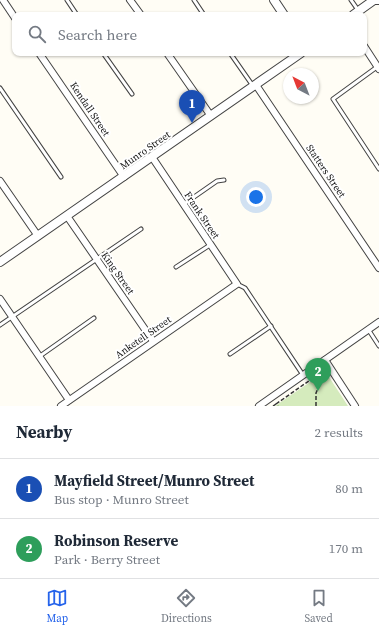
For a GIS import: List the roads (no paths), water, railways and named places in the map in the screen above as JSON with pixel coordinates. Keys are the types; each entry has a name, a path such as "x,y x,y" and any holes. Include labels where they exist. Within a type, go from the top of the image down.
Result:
{"street":[{"path":"3,0 12,14"},
{"path":"130,0 139,12"},
{"path":"274,0 282,12"},
{"path":"357,12 374,0 379,0"},
{"path":"367,50 378,67"},
{"name":"Kendall Street","path":"41,56 124,177"},
{"path":"169,56 211,116"},
{"name":"Munro Street","path":"0,262 297,56"},
{"name":"Statters Street","path":"255,86 379,268"},
{"name":"Frank Street","path":"152,157 237,284"},
{"path":"0,181 38,236"},
{"name":"King Street","path":"67,216 153,341"},
{"name":"Anketell Street","path":"61,406 70,402 153,341 237,284"},
{"path":"0,298 70,402"},
{"path":"259,406 379,322"},
{"path":"325,360 355,406"}],"lane":[{"path":"67,0 75,12"},
{"path":"194,0 202,12"},
{"path":"351,0 356,12"},
{"path":"105,56 132,94"},
{"path":"232,56 255,86"},
{"path":"378,67 333,99 379,169"},
{"path":"0,88 61,177"},
{"path":"183,205 217,181 224,180"},
{"path":"0,326 140,228"},
{"path":"176,267 210,245"},
{"path":"237,284 245,288 303,375"},
{"path":"54,288 57,292"},
{"path":"39,356 94,318"},
{"path":"230,354 271,326"},
{"path":"368,329 379,346"}],"place":[{"name":"Mayfield Street/Munro Street","path":"192,123"},
{"name":"Robinson Reserve","path":"318,391"}]}
